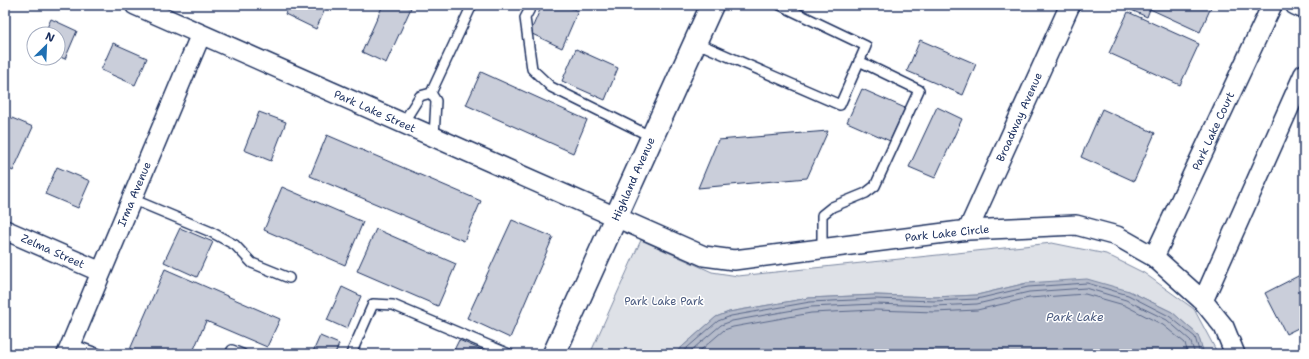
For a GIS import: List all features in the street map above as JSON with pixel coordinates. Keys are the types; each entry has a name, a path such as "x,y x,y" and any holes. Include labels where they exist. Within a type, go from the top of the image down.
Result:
{"street":[{"name":"Park Lake Street","path":"135,5 615,217"},
{"name":"Highland Avenue","path":"554,354 712,5"},
{"name":"Broadway Avenue","path":"968,230 1070,5"},
{"name":"Park Lake Court","path":"1154,257 1272,5"},
{"path":"1295,5 1304,9"},
{"name":"Irma Avenue","path":"69,349 201,34"},
{"path":"1203,301 1304,74"},
{"name":"Park Lake Circle","path":"615,217 704,256 734,260 968,230 1076,225 1117,236 1154,257 1203,301 1224,327 1235,354"},
{"name":"Zelma Street","path":"5,230 101,272"}],"lane":[{"path":"403,123 420,96 431,93 472,5"},
{"path":"532,5 525,18 532,70 551,87 652,137"},
{"path":"695,42 840,105 866,46 780,5"},
{"path":"822,248 822,215 832,207 866,193 875,186 919,90 859,61"},
{"path":"431,93 436,101 434,137"},
{"path":"132,199 211,232 235,245 252,263 290,278"},
{"path":"351,354 373,304 393,305 509,354"},
{"path":"69,349 98,354"},
{"path":"230,354 232,350 242,354"}],"green space":[{"name":"Park Lake Park","path":"641,240 712,272 738,276 1052,243 1106,254 1144,273 1194,309 1218,354 1204,354 1198,335 1172,312 1129,291 1027,283 977,295 934,297 875,295 809,298 729,312 716,317 674,354 590,354"}],"water":[{"name":"Park Lake","path":"1087,279 1129,291 1172,312 1198,335 1204,354 674,354 716,317 729,312 809,298 875,295 934,297 977,295 1027,283"}],"building":[{"path":"289,5 327,5 316,29 285,14"},
{"path":"383,5 404,5 411,8 386,63 362,52"},
{"path":"542,5 565,5 578,11 562,48 530,33"},
{"path":"1120,5 1212,5 1200,32 1150,9 1147,17"},
{"path":"1128,12 1199,44 1180,85 1109,53"},
{"path":"51,19 77,31 66,57 66,26 48,26"},
{"path":"920,40 976,64 963,95 907,71"},
{"path":"113,43 147,58 135,85 101,70"},
{"path":"576,49 618,68 605,100 562,81"},
{"path":"481,72 587,120 573,153 466,105"},
{"path":"862,89 905,108 890,141 847,122"},
{"path":"937,107 962,119 935,178 909,167"},
{"path":"1102,109 1155,133 1134,181 1081,157"},
{"path":"259,112 286,122 271,161 244,150"},
{"path":"5,115 33,127 13,171 5,167"},
{"path":"828,131 807,178 698,188 718,140"},
{"path":"327,135 481,201 464,241 310,176"},
{"path":"57,167 90,181 78,208 45,194"},
{"path":"282,187 363,222 345,265 264,230"},
{"path":"512,220 553,237 510,338 467,318"},
{"path":"180,228 213,242 197,277 164,262"},
{"path":"376,229 456,264 438,306 357,271"},
{"path":"165,269 280,319 267,347 206,321 192,354 128,354"},
{"path":"1304,273 1304,325 1286,334 1265,293"},
{"path":"342,287 361,296 347,329 327,320"},
{"path":"320,336 339,344 335,354 312,354"},
{"path":"459,340 491,354 452,354"}]}
